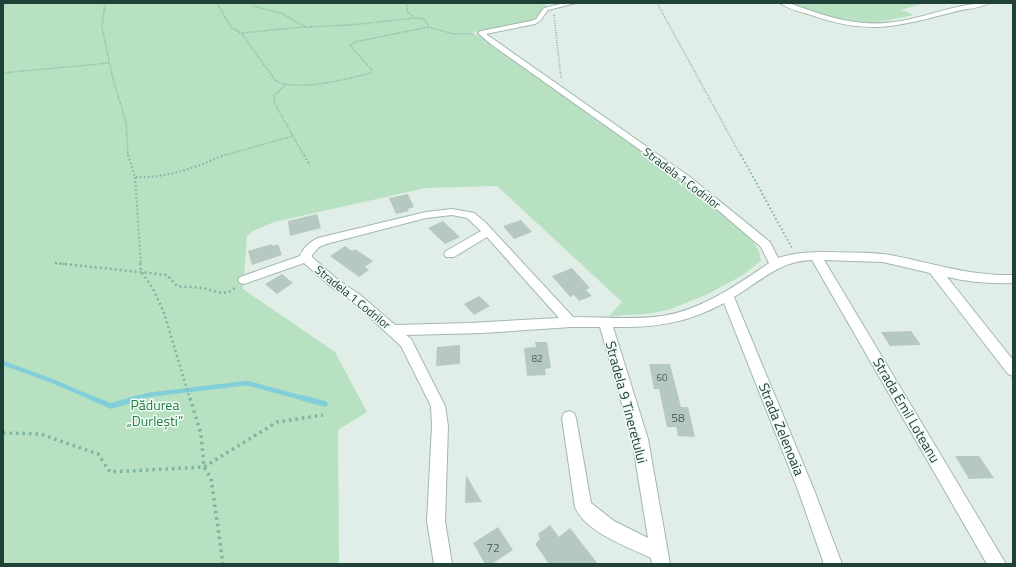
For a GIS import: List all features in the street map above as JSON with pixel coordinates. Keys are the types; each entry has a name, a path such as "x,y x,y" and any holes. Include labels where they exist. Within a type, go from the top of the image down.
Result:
{"street":[{"path":"481,33 533,23 538,20 546,9 553,6 573,3"},
{"path":"783,3 844,23 869,26 894,24 962,7 986,3"},
{"name":"Stradela 1 Codrilor","path":"306,258 334,283 356,298 392,330 495,327 570,322 657,322 696,310 727,295 776,264 766,245 687,179 494,44 481,33"},
{"name":"Stradela 1 Codrilor","path":"306,258 309,248 322,241 426,215 452,212 466,214 474,218 488,232 570,322"},
{"path":"450,254 488,232"},
{"path":"776,264 785,259 797,257 816,256 881,258 935,271 972,277 1013,278"},
{"name":"Strada Emil Loteanu","path":"816,256 997,564"},
{"name":"Stradela 1 Codrilor","path":"244,280 306,258"},
{"path":"935,271 1013,370"},
{"name":"Strada Zelenoaia","path":"727,295 806,490 833,564"},
{"name":"Stradela 9 Tineretului","path":"605,322 640,439 660,558"},
{"path":"392,330 406,343 438,406 440,426 436,521 443,564"},
{"name":"Stradela 9 Tineretului","path":"569,418 583,507 598,522 660,558"}],"path":[{"path":"105,3 106,11 102,27 109,63 126,122 127,152 135,177 141,271 152,287 163,310 201,434 204,467 211,478 222,564"},
{"path":"217,3 231,27 241,33 276,81 285,85 296,86 342,80 371,73 372,70 350,46 355,42 428,28 458,35 481,33"},
{"path":"253,3 253,5 259,8 283,14 298,26 305,28"},
{"path":"407,3 407,12 415,18"},
{"path":"657,3 797,257"},
{"path":"553,6 563,92"},
{"path":"241,33 351,25 415,18 424,19 428,24 428,28"},
{"path":"3,73 109,63"},
{"path":"285,85 274,96 274,102 310,166"},
{"path":"135,177 148,178 197,167 229,153 293,136"},
{"path":"56,263 167,275 177,286 202,288 220,293 231,292 244,280"},
{"path":"3,433 40,434 98,454 110,472 204,467 277,422 323,415"}],"green space":[{"name":"Pădurea „Durlești”","path":"3,3 549,3 533,21 471,33 481,36 693,187 750,237 759,251 761,261 743,275 708,294 668,310 646,314 609,316 622,302 497,186 426,188 274,222 253,231 247,236 243,289 335,352 367,412 338,430 339,564 3,564"},
{"path":"793,3 925,3 901,10 914,15 880,22 866,23 835,19"}],"building":[{"path":"408,194 414,207 408,209 409,211 396,214 389,198"},
{"path":"317,214 321,228 290,236 288,221"},
{"path":"521,220 532,232 514,239 503,226"},
{"path":"443,221 460,237 445,244 428,228"},
{"path":"272,244 273,246 278,244 282,255 252,265 248,251"},
{"path":"345,246 352,251 355,249 373,261 365,267 369,270 359,277 330,256"},
{"path":"572,268 590,288 586,290 592,296 579,301 574,295 570,297 552,276"},
{"path":"282,274 293,283 277,294 265,284"},
{"path":"479,296 490,306 474,315 464,304"},
{"path":"911,331 921,345 890,346 881,332"},
{"path":"535,342 547,342 551,368 545,369 546,375 527,376 524,348 536,347"},
{"path":"460,345 460,364 436,366 437,347"},
{"path":"649,364 670,364 681,407 688,407 695,437 678,436 676,427 667,427 659,389 654,389"},
{"path":"955,456 979,456 994,478 969,479"},
{"path":"466,475 482,502 465,503"},
{"path":"550,525 559,537 570,528 598,564 549,564 535,544 540,539 538,534"},
{"path":"498,527 513,550 492,564 485,564 473,543"}],"waterway":[{"path":"3,363 50,380 94,399"},
{"path":"135,399 148,395 247,383 306,399"},
{"path":"92,398 111,406 138,398"},
{"path":"303,398 325,404"}]}
